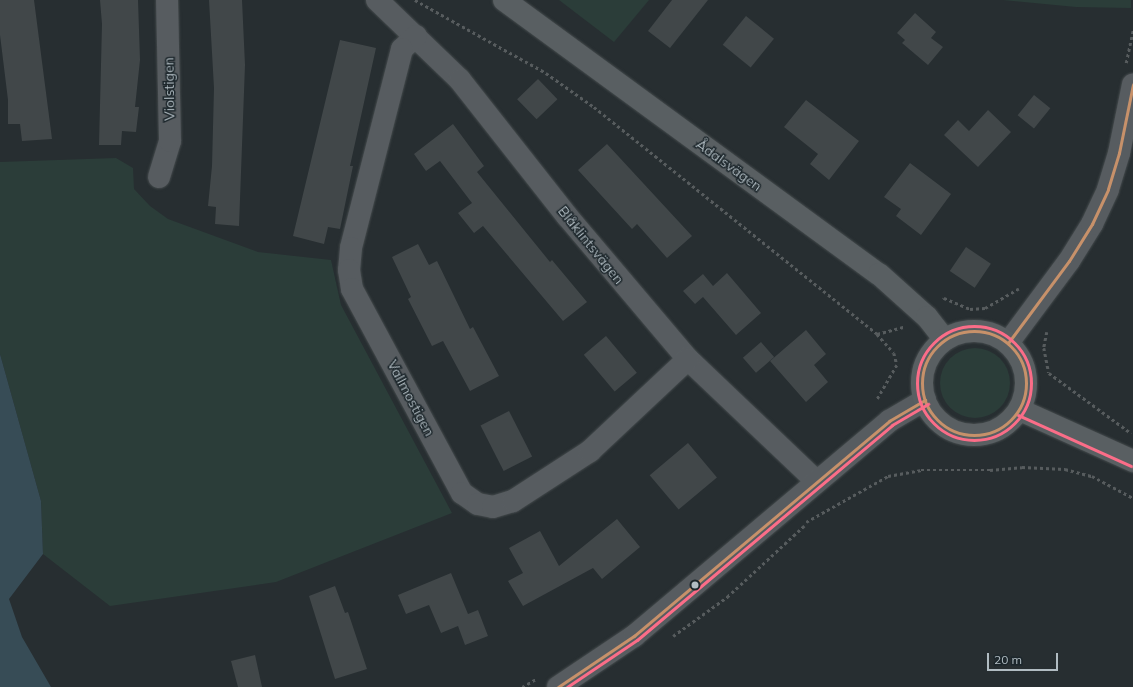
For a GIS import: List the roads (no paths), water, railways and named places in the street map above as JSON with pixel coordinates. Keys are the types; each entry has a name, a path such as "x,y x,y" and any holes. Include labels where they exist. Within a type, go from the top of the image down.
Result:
{"main road":[{"name":"Ådalsvägen","path":"504,0 879,274 927,317 945,340"},
{"path":"977,331 994,334 1008,343 1018,354 1026,374 1027,389 1020,410 1010,421 998,430 984,435 969,436 954,432 942,424 931,413 924,400 922,383 924,367 932,352 945,340 960,333 977,331"},
{"path":"1020,410 1133,461"}],"street":[{"name":"Violstigen","path":"159,177 170,141 166,0"},
{"name":"Blåklintsvägen","path":"377,0 460,80 567,216 688,359 816,481"},
{"name":"Vallmostigen","path":"416,36 402,49 351,248 348,270 352,289 462,494 478,504 493,507 513,501 590,451 688,359"},
{"path":"1008,343 1033,310 1088,230 1108,189 1119,152 1129,76"},
{"path":"558,687 634,636 889,420 924,400"}],"water":[{"path":"0,354 41,501 43,554 9,599 22,637 51,687 0,687"}]}
